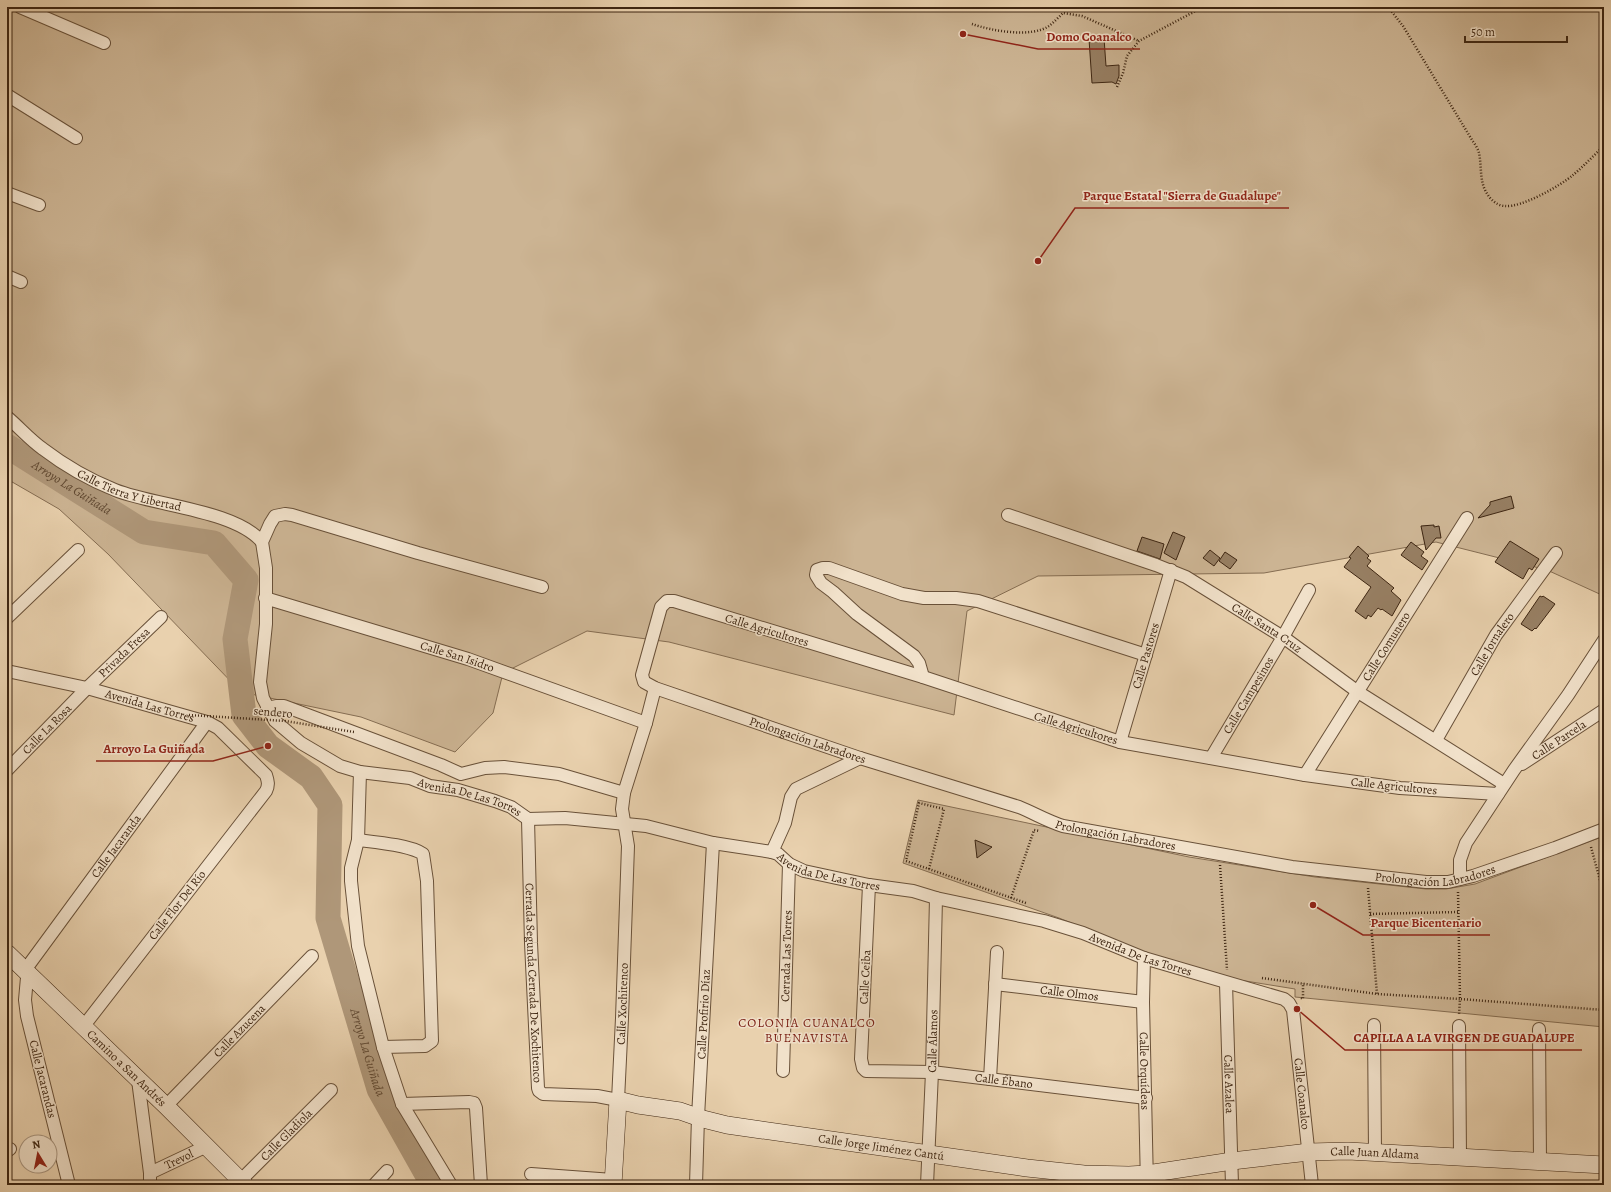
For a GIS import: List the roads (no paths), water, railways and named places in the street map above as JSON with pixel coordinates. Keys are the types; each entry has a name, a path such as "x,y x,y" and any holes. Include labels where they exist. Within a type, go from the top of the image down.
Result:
{"street":[{"path":"20,7 104,42"},
{"path":"7,95 76,138"},
{"path":"7,193 39,205"},
{"path":"7,276 21,282"},
{"name":"Calle Tierra Y Libertad","path":"7,417 43,449 88,478 114,490 137,498 186,508 229,521 250,531 262,542"},
{"path":"542,587 418,554 292,515 279,515 272,520 262,542 266,568 266,624 260,682 263,698 267,708 284,706 441,765 461,774 485,768 504,766 559,774 624,794"},
{"name":"Calle Santa Cruz","path":"1008,515 1171,570 1186,577 1283,637 1358,692 1436,740 1501,789"},
{"name":"Calle Comunero","path":"1305,775 1467,518"},
{"path":"7,618 78,550"},
{"name":"Calle Jornalero","path":"1436,740 1496,634 1556,553"},
{"path":"923,677 919,663 914,656 868,623 821,583 816,576 817,570 829,568 902,594 924,598 956,598 978,601 1146,654"},
{"name":"Calle Pastores","path":"1120,742 1171,570"},
{"name":"Calle Campesinos","path":"1211,758 1283,637 1309,590"},
{"name":"Calle San Isidro","path":"265,598 468,659 646,723"},
{"name":"Calle Agricultores","path":"642,680 642,675 662,607 667,601 674,601 923,677 1120,742 1305,775 1400,788 1501,789"},
{"name":"Privada Fresa","path":"87,688 161,617"},
{"path":"1460,879 1460,860 1463,850 1501,789 1568,695 1604,640"},
{"name":"Avenida Las Torres","path":"7,671 87,688 207,722 218,728 266,775 268,783"},
{"name":"Prolongación Labradores","path":"642,680 655,688 860,758 1019,807 1035,813 1045,820 1063,826 1292,867 1426,882 1448,882 1555,848 1604,829"},
{"name":"Calle La Rosa","path":"7,770 87,688"},
{"name":"Calle Xochitenco","path":"613,1182 622,1018 628,846 622,809 624,794 655,688"},
{"name":"Avenida De Las Torres","path":"267,708 275,721 300,743 340,766 360,772 410,778 430,786 458,790 511,807 528,819 565,818 624,823 646,826 713,843 772,852 778,854 789,864 804,871 869,885 913,892 1044,921 1083,933 1144,958 1227,979 1284,999 1289,1003"},
{"name":"Calle Parcela","path":"1514,770 1604,710"},
{"name":"Calle Jacaranda","path":"27,973 31,962 207,722"},
{"path":"772,852 785,822 791,797 796,789 860,758"},
{"path":"360,772 358,840 351,868 351,882 354,916 367,983 383,1047 402,1104 451,1185"},
{"path":"458,790 461,774"},
{"name":"Calle Flor Del Río","path":"83,1026 266,792 268,783"},
{"name":"Cerrada Segunda Cerrada De Xochitenco","path":"528,819 530,943 538,1088 543,1094 597,1096 618,1100"},
{"path":"358,840 393,845 423,854 427,881 432,1041 425,1046 383,1047"},
{"name":"Calle Profirio Díaz","path":"696,1185 698,1116 713,843"},
{"name":"Cerrada Las Torres","path":"783,1071 789,864"},
{"name":"Calle Ceiba","path":"863,1068 861,1059 869,885"},
{"name":"Calle Álamos","path":"928,1185 936,898"},
{"path":"990,1079 997,952"},
{"name":"Camino a San Andrés","path":"7,953 166,1106 243,1183"},
{"name":"Calle Azucena","path":"166,1106 312,956"},
{"name":"Calle Orquídeas","path":"1144,958 1143,1002 1147,1180"},
{"name":"Calle Jacarandas","path":"27,973 25,1000 27,1016 69,1185"},
{"name":"Calle Azalea","path":"1227,979 1232,1185"},
{"name":"Calle Olmos","path":"995,984 1143,1002"},
{"name":"Calle Coanalco","path":"1289,1003 1293,1010 1312,1185"},
{"path":"1374,1025 1375,1154"},
{"path":"1459,1026 1460,1158"},
{"path":"1539,1029 1540,1162"},
{"name":"Calle Ébano","path":"863,1068 866,1071 871,1072 932,1072 1146,1098"},
{"path":"138,1080 150,1179"},
{"name":"Calle Gladiola","path":"243,1183 331,1090"},
{"name":"Calle Jorge Jiménez Cantú","path":"618,1100 638,1105 680,1111 727,1125 1027,1168 1084,1174 1128,1176 1147,1180"},
{"path":"402,1104 474,1103 476,1108 481,1185"},
{"name":"Trevol","path":"150,1179 206,1146"},
{"name":"Calle Juan Aldama","path":"1147,1180 1232,1161 1308,1152 1348,1151 1375,1154 1604,1165"},
{"path":"374,1185 388,1171"},
{"path":"531,1174 613,1182"}],"waterway":[{"name":"Arroyo La Guiñada","path":"7,446 144,532 214,543 246,580 235,639 244,715 268,746 311,777 330,805 328,918 379,1089 433,1185"}],"place":[{"name":"Domo Coanalco","path":"963,34"},
{"name":"Parque Estatal \"Sierra de Guadalupe\"","path":"1038,261"},
{"name":"Arroyo La Guiñada","path":"268,746"},
{"name":"Parque Bicentenario","path":"1313,905"},
{"name":"CAPILLA A LA VIRGEN DE GUADALUPE","path":"1297,1009"}],"district":[{"name":"COLONIA CUANALCO BUENAVISTA","path":"807,1030"}]}
